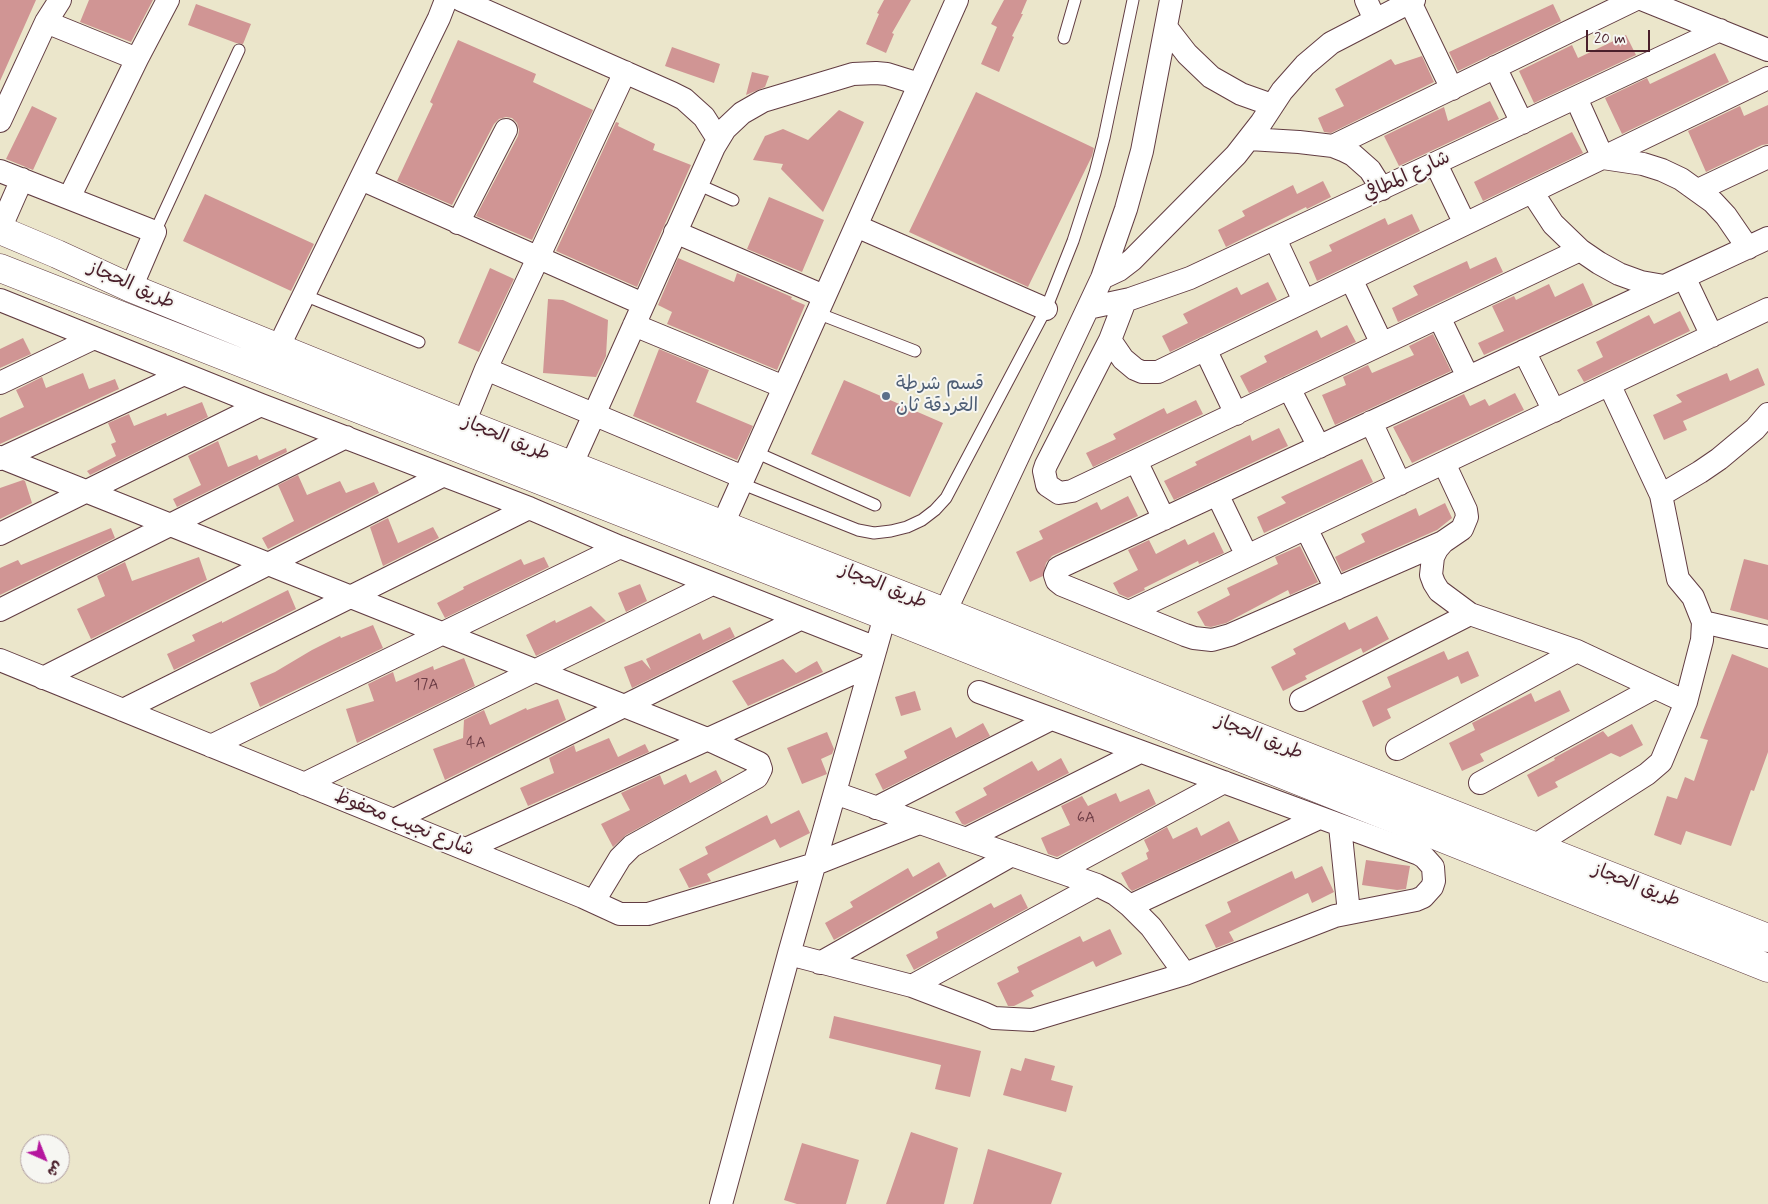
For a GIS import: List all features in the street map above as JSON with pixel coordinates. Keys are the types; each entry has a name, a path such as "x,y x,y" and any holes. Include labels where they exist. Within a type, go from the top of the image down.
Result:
{"main road":[{"name":"طريق الحجاز","path":"0,230 132,288 571,466 723,524 1293,752 1768,938"},
{"path":"47,286 42,279 42,263 46,258 57,254"},
{"name":"طريق الحجاز","path":"0,268 885,616 1768,968"}],"street":[{"path":"0,121 46,22 60,0"},
{"path":"69,198 168,0"},
{"path":"278,348 439,18 446,0"},
{"path":"461,0 684,99 704,117 718,139"},
{"path":"723,524 956,0"},
{"path":"945,612 1102,278 1126,209 1142,151 1171,0"},
{"path":"1333,146 1634,0"},
{"path":"1644,0 1768,50"},
{"path":"1102,278 1119,270 1132,260 1212,180 1249,139 1293,77 1318,53 1371,10 1412,1 1452,89"},
{"path":"46,22 137,59"},
{"path":"1166,27 1186,54 1211,76 1241,94 1272,105"},
{"name":"شارع المطافي","path":"1088,308 1150,294 1190,278 1720,30"},
{"path":"1495,68 1522,123"},
{"path":"464,423 486,369 625,72"},
{"path":"571,466 718,139 733,121 752,106 763,101 852,74 887,74 919,84"},
{"path":"1110,340 1128,364 1142,372 1158,372 1768,78"},
{"path":"1576,98 1603,158"},
{"path":"458,223 506,130"},
{"path":"1249,139 1333,146 1353,155 1362,162 1370,170 1382,189"},
{"path":"1698,190 1768,157"},
{"path":"1444,463 1466,510 1467,517 1462,529 1443,542 1230,635 1212,640 1194,638 1059,583 1055,578 1056,572 1060,567 1758,243 1698,190 1662,170 1630,161 1603,158"},
{"path":"1436,164 1465,224"},
{"path":"0,171 155,232 132,288"},
{"path":"0,230 22,179"},
{"path":"361,179 643,304"},
{"path":"1532,192 1552,224 1580,250 1599,264 1641,282 1664,286"},
{"path":"856,226 1046,309"},
{"path":"675,232 820,305"},
{"path":"1275,239 1304,302"},
{"path":"1125,300 1110,340 1046,465 1044,471 1048,485 1052,490 1059,493 1072,491 1580,250"},
{"path":"1684,277 1712,336"},
{"path":"1351,279 1382,344"},
{"path":"0,300 261,405 529,508 620,547 800,619 873,656"},
{"path":"1129,612 1610,386 1768,309"},
{"path":"1439,317 1468,377"},
{"path":"634,326 784,387"},
{"path":"0,383 94,338"},
{"path":"1205,349 1236,414"},
{"path":"1524,351 1554,411"},
{"path":"486,369 594,414 742,480"},
{"path":"1,458 184,374"},
{"path":"1534,846 1647,774 1660,762 1686,702 1702,640 1703,622 1693,597 1678,578 1661,495 1610,386"},
{"path":"1289,388 1319,446"},
{"path":"0,534 261,405"},
{"path":"1661,495 1719,459 1749,434 1768,414"},
{"path":"1371,422 1400,484"},
{"path":"0,610 346,437"},
{"path":"1,458 757,761 761,769 759,775 632,846 620,858 594,901"},
{"path":"1136,461 1164,519"},
{"path":"43,678 442,476"},
{"path":"1217,494 1247,556"},
{"path":"123,710 529,508"},
{"path":"1306,528 1336,589"},
{"path":"1443,542 1437,549 1430,566 1434,583 1446,597 1470,614 1577,651 1686,702"},
{"path":"211,746 620,547"},
{"path":"304,784 712,584"},
{"path":"1301,700 1470,614"},
{"path":"721,1204 814,864 885,616"},
{"path":"394,820 800,619"},
{"path":"1703,622 1768,637"},
{"path":"1397,748 1577,651"},
{"path":"466,849 708,740 873,656"},
{"name":"شارع نجيب محفوظ","path":"0,660 594,901 620,914 648,914 814,864 919,823"},
{"path":"1480,783 1654,688"},
{"path":"789,954 912,986 983,1012 994,1018 1032,1020 1185,974 1335,916 1416,900 1423,897 1432,887 1434,874 1429,862 1424,857 979,692"},
{"path":"876,808 1051,719"},
{"path":"966,839 1140,752"},
{"path":"1059,871 1224,782"},
{"path":"835,794 1097,884 1115,894 1130,906 1150,928 1185,974"},
{"path":"1130,906 1319,818"},
{"path":"1340,826 1349,913"},
{"path":"820,963 1012,855"},
{"path":"912,986 1097,884"}],"lane":[{"path":"1064,38 1075,0"},
{"path":"742,480 858,530 874,532 891,531 907,527 922,520 946,498 1046,309 1073,242 1095,172 1133,0"},
{"path":"155,232 239,50"},
{"path":"697,184 734,200"},
{"path":"304,295 419,342"},
{"path":"820,305 915,351"},
{"path":"754,452 875,505"}],"building":[{"path":"0,0 36,0 0,81"},
{"path":"89,0 153,0 131,42 80,22"},
{"path":"884,0 911,0 892,33 894,34 886,53 866,44 879,14 877,13"},
{"path":"1004,0 1027,0 999,72 981,64 997,27 991,24"},
{"path":"196,4 251,24 243,44 188,25"},
{"path":"1553,4 1561,21 1458,71 1449,52"},
{"path":"1626,35 1636,55 1534,103 1519,71 1572,45 1578,58"},
{"path":"458,40 536,74 533,82 593,110 532,240 476,216 518,136 517,123 512,118 499,119 494,124 452,205 397,181 433,104 430,102"},
{"path":"672,47 720,64 714,83 665,66"},
{"path":"1715,53 1729,82 1622,134 1605,98 1647,78 1650,84"},
{"path":"1422,56 1434,82 1331,133 1324,132 1318,118 1344,106 1335,89 1391,59 1395,65"},
{"path":"752,72 769,76 765,87 746,95"},
{"path":"976,92 1094,148 1092,156 1028,287 909,232"},
{"path":"1490,101 1499,119 1399,166 1384,136 1444,107 1448,121"},
{"path":"1768,105 1768,144 1762,145 1706,172 1688,131 1740,106 1744,116"},
{"path":"32,106 57,118 33,170 6,159"},
{"path":"839,110 864,122 823,212 781,169 783,164 753,160 765,136 783,129 808,140"},
{"path":"616,122 619,123 618,126 655,144 653,150 691,165 637,287 556,251"},
{"path":"1572,132 1583,153 1483,201 1474,182"},
{"path":"1323,181 1331,197 1307,209 1306,207 1226,247 1218,230 1245,216 1242,211 1293,185 1297,194"},
{"path":"205,194 314,244 291,291 183,241"},
{"path":"769,197 824,220 802,272 747,249"},
{"path":"1412,214 1420,231 1317,281 1309,262 1332,251 1329,245 1385,218 1388,225"},
{"path":"1496,257 1503,272 1398,322 1392,308 1418,295 1413,286 1467,261 1470,269"},
{"path":"678,258 734,282 737,273 792,297 791,299 805,305 777,370 667,324 672,312 658,305"},
{"path":"490,268 514,279 479,352 458,343"},
{"path":"1268,282 1277,300 1170,352 1162,336 1188,323 1183,314 1237,287 1241,295"},
{"path":"1583,283 1593,305 1484,355 1478,343 1504,331 1492,306 1514,296 1516,300 1549,284 1555,297"},
{"path":"548,299 563,300 608,320 606,356 596,377 543,373"},
{"path":"1680,311 1690,331 1584,382 1577,370 1603,357 1596,342 1649,315 1654,324"},
{"path":"1347,325 1356,342 1249,393 1240,376 1267,362 1264,356 1317,330 1321,338"},
{"path":"1433,334 1451,371 1335,425 1322,395 1346,385 1343,377 1368,365 1372,373 1414,355 1409,346"},
{"path":"23,338 31,354 0,368 0,349"},
{"path":"659,349 709,370 696,402 753,426 737,460 633,416"},
{"path":"1758,368 1765,385 1683,421 1687,430 1664,440 1653,415 1682,402 1676,395 1727,373 1730,381"},
{"path":"83,373 89,389 115,379 119,389 0,444 0,418 24,407 16,390 42,377 46,388"},
{"path":"844,380 943,423 910,497 811,454"},
{"path":"1515,393 1524,410 1412,463 1393,427 1464,394 1470,406 1485,399 1489,406"},
{"path":"1196,400 1203,414 1093,467 1086,453 1116,439 1113,434 1164,408 1167,414"},
{"path":"202,402 208,417 90,475 87,471 116,456 111,444 116,442 108,423 129,414 134,426 166,413 167,416"},
{"path":"1279,428 1288,446 1174,500 1164,481 1197,465 1195,462 1250,435 1252,441"},
{"path":"218,441 228,467 257,455 259,460 286,448 287,452 177,507 173,499 201,485 188,456"},
{"path":"1362,459 1373,482 1264,533 1257,517 1286,503 1281,497"},
{"path":"298,475 307,495 340,481 346,493 374,482 379,493 268,549 262,538 294,521 278,485"},
{"path":"23,480 32,503 0,519 0,488"},
{"path":"1128,496 1138,516 1052,556 1046,563 1043,576 1030,582 1016,552 1043,539 1039,531 1097,502 1101,510"},
{"path":"1445,503 1452,518 1437,530 1342,572 1335,557 1365,542 1361,534 1416,508 1419,516"},
{"path":"388,518 398,543 433,527 439,538 383,566 370,527"},
{"path":"111,528 115,538 0,595 0,568 18,560 21,565"},
{"path":"1214,532 1224,553 1199,564 1198,561 1128,598 1119,594 1113,583 1138,570 1128,550 1149,540 1156,554 1185,539 1188,545"},
{"path":"1300,546 1318,582 1290,595 1288,590 1226,623 1211,627 1205,626 1197,612 1230,595 1227,588 1278,564 1275,557"},
{"path":"199,557 207,580 91,639 77,609 105,596 97,576 125,562 132,581"},
{"path":"544,557 549,567 445,618 437,603 464,589 463,587 521,559 524,565"},
{"path":"1744,559 1768,565 1768,620 1730,610"},
{"path":"640,584 647,601 626,612 618,593"},
{"path":"288,590 296,609 174,670 167,654 195,641 192,635 222,621 222,623"},
{"path":"591,606 606,621 536,656 526,635 555,620 556,623"},
{"path":"1377,616 1389,639 1363,653 1361,648 1305,676 1307,679 1283,691 1271,667 1296,654 1293,649 1345,622 1349,630"},
{"path":"373,625 383,648 260,707 250,683 275,672 340,636 341,638"},
{"path":"730,627 735,637 632,688 624,667 642,660 651,670 646,659 700,633 703,640"},
{"path":"1444,651 1448,660 1468,651 1479,676 1461,684 1458,676 1387,709 1391,718 1373,727 1362,701 1391,687 1387,677"},
{"path":"1732,654 1768,668 1768,752 1754,791 1751,790 1731,846 1686,831 1681,845 1654,835 1667,796 1677,799 1685,777 1694,781 1708,740 1700,738"},
{"path":"464,658 475,686 357,743 346,709 374,701 368,684 393,672 396,682 433,666 434,670"},
{"path":"783,659 796,673 817,661 823,672 748,706 732,681"},
{"path":"1560,690 1570,711 1480,754 1484,761 1462,771 1449,743 1475,730 1472,723 1531,693 1535,702"},
{"path":"915,691 921,710 901,716 895,697"},
{"path":"558,699 566,720 445,780 433,749 463,738 464,720 484,710 490,725 526,708 527,710"},
{"path":"983,723 990,736 883,790 875,774 907,758 904,751 951,727 956,738"},
{"path":"1632,724 1643,745 1620,757 1611,753 1555,782 1558,787 1538,797 1527,775 1603,731 1608,737"},
{"path":"827,732 834,749 832,754 821,759 827,774 802,784 787,748"},
{"path":"609,738 618,757 645,744 649,752 528,806 520,788 554,773 549,758 574,745 576,752"},
{"path":"1061,758 1069,773 965,825 962,824 955,812 987,795 983,788 1032,761 1038,771"},
{"path":"716,770 722,782 626,835 613,847 601,824 630,810 621,793 660,775 664,785 686,774 690,783"},
{"path":"1149,789 1156,804 1057,857 1048,854 1041,838 1070,825 1061,806 1082,796 1088,806 1116,793 1120,802"},
{"path":"799,810 810,833 780,848 775,839 707,874 711,881 689,888 679,869 708,854 705,847 767,815 771,824"},
{"path":"1229,821 1239,841 1132,891 1129,888 1121,873 1148,859 1146,853 1149,851 1144,840 1167,827 1173,839 1197,827 1201,836"},
{"path":"1366,860 1410,866 1406,889 1397,890 1362,885"},
{"path":"939,862 947,876 834,940 825,923 853,907 850,902 908,868 913,877"},
{"path":"1322,866 1334,892 1312,903 1308,893 1229,932 1234,941 1216,948 1205,925 1231,912 1227,902 1292,871 1295,879"},
{"path":"1021,894 1028,908 914,970 906,955 938,938 936,932 991,903 994,908"},
{"path":"1110,929 1122,954 1096,967 1093,961 1031,991 1034,996 1014,1006 1008,1006 997,983 1019,972 1017,967 1080,936 1083,942"},
{"path":"834,1016 981,1051 970,1097 935,1089 941,1065 829,1038"},
{"path":"1025,1058 1055,1066 1051,1080 1073,1086 1066,1112 1003,1095 1011,1068 1021,1071"},
{"path":"911,1132 958,1148 944,1204 886,1204"},
{"path":"802,1143 859,1160 846,1204 797,1204 784,1200"},
{"path":"988,1149 1062,1173 1051,1204 973,1204"}],"place":[{"name":"قسم شرطة الغردقة ثان","path":"886,396"}]}
